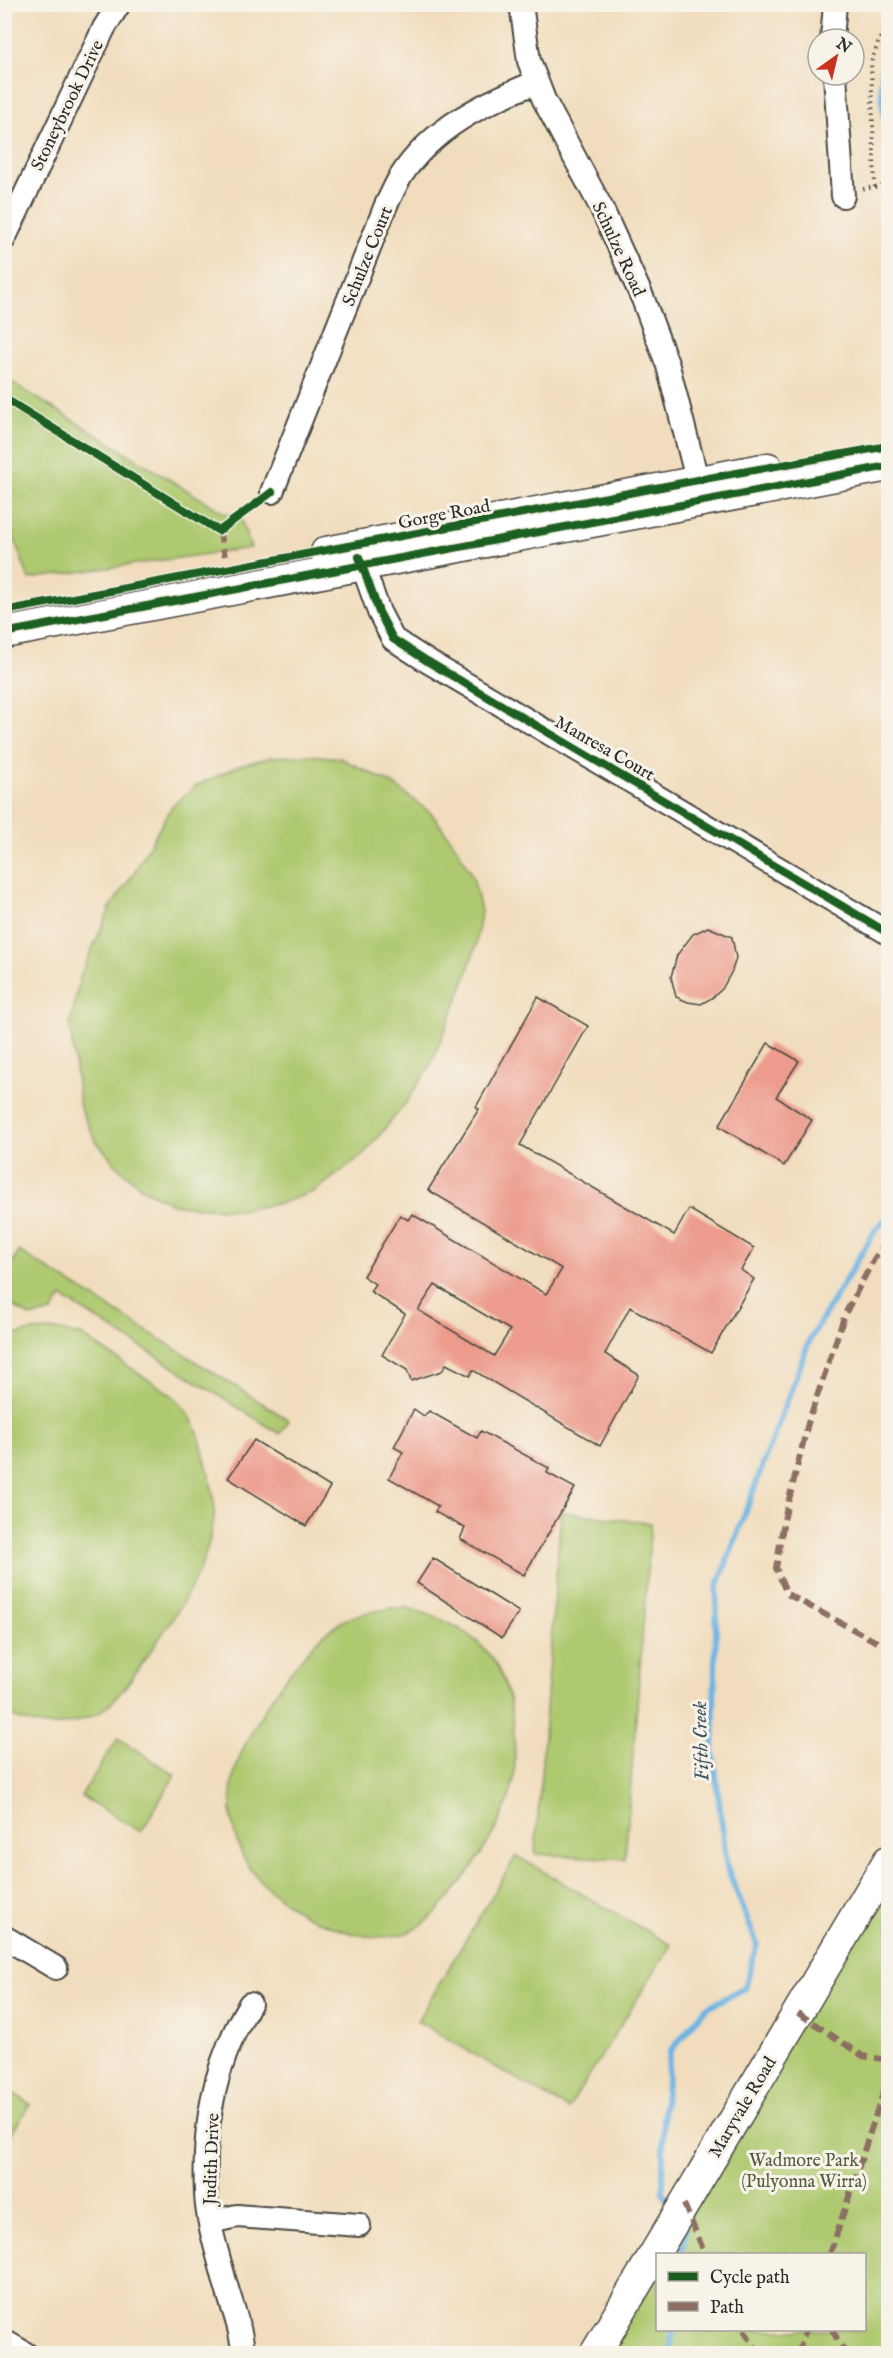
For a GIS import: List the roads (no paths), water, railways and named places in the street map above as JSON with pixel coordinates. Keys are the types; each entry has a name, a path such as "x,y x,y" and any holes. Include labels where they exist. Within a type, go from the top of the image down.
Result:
{"main road":[{"name":"Gorge Road","path":"4,633 359,556 700,491 888,447"},
{"name":"Gorge Road","path":"700,491 888,466"},
{"name":"Gorge Road","path":"4,611 359,556"},
{"name":"Maryvale Road","path":"595,2354 888,1861"}],"street":[{"name":"Stoneybrook Drive","path":"4,239 14,192 118,4"},
{"name":"Schulze Road","path":"521,4 529,61 544,100 602,209 643,299 668,366 700,491"},
{"path":"833,27 835,4"},
{"name":"Schulze Court","path":"272,492 386,205 400,177 422,149 456,122 499,96 537,82"},
{"path":"836,87 843,196"},
{"name":"Manresa Court","path":"359,556 379,612 393,639 888,933"},
{"path":"4,1937 56,1968"},
{"name":"Judith Drive","path":"243,2354 243,2343 228,2296 210,2222 206,2194 208,2121 220,2065 228,2043 250,2004"},
{"path":"210,2222 237,2216 359,2225"},
{"path":"4,2341 26,2354"}],"waterway":[{"name":"Fifth Creek","path":"888,47 881,82 888,146"},
{"name":"Fifth Creek","path":"672,2207 663,2193 663,2120 670,2052 706,2008 745,1988 757,1944 727,1867 713,1751 717,1588 810,1339 876,1229 888,1217"},
{"name":"Fifth Creek","path":"681,2253 686,2232 683,2227"},
{"name":"Fifth Creek","path":"670,2354 673,2331"}],"park label":[{"name":"Wadmore Park (Pulyonna Wirra)","path":"804,2170"}]}
